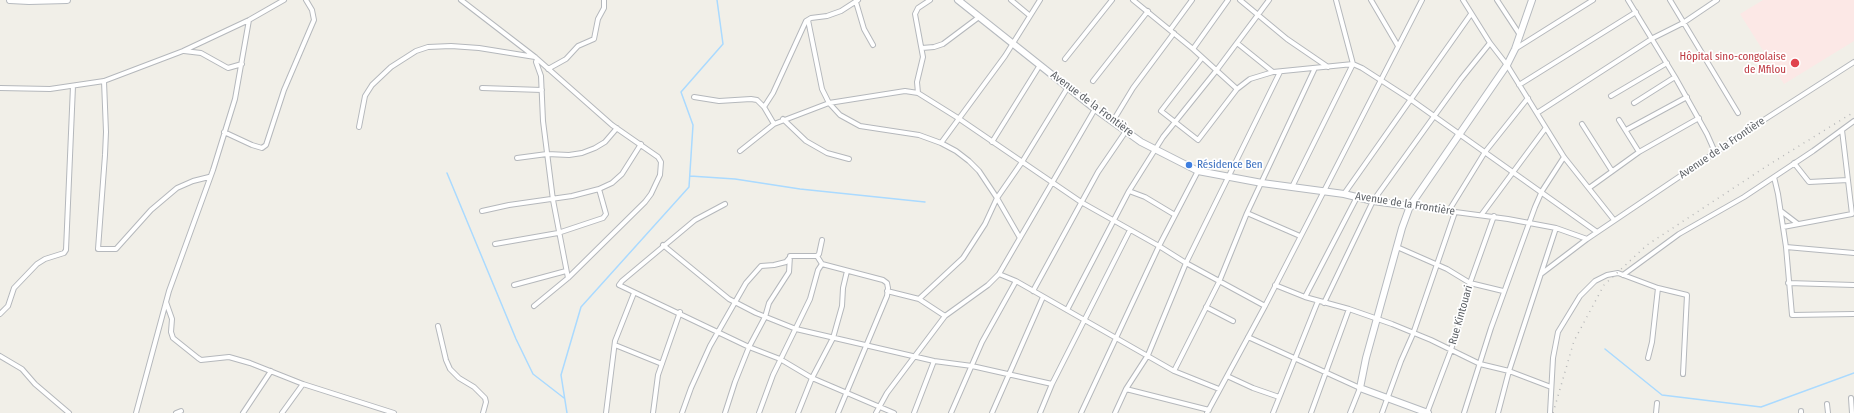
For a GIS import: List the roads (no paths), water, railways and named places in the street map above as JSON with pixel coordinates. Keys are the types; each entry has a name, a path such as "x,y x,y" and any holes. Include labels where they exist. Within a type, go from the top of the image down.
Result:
{"street":[{"path":"10,0 67,0"},
{"path":"0,88 34,90 104,81 183,51 249,20 284,0"},
{"path":"224,132 252,145 262,148 266,145 288,78 314,20 312,10 306,0"},
{"path":"461,0 536,58 617,128 658,156 660,162 660,175 651,194 634,214 568,278 534,306"},
{"path":"548,69 566,59 578,46 594,39 598,19 604,8 604,0"},
{"path":"918,94 917,82 923,57 915,14 918,8 930,0"},
{"name":"Avenue de la Frontière","path":"958,0 1095,109 1156,150 1198,171 1262,183 1344,194 1373,201 1448,212 1494,216 1556,228 1587,239 1715,152 1854,62"},
{"path":"1011,0 1029,15"},
{"path":"941,143 1013,45 1029,15 1040,0"},
{"path":"1065,59 1112,0"},
{"path":"1132,0 1148,11 1238,89"},
{"path":"1170,30 1192,0"},
{"path":"1193,49 1228,0"},
{"path":"1240,0 1259,14 1287,39 1328,67"},
{"path":"1067,310 1129,190 1175,122 1216,71 1269,0"},
{"path":"1292,187 1353,64 1336,0"},
{"path":"1371,0 1398,46"},
{"path":"1463,0 1470,14 1507,65 1564,158 1614,220"},
{"path":"1497,0 1520,35"},
{"path":"1350,413 1360,388 1366,358 1410,206 1507,65 1515,49 1532,0"},
{"path":"1515,49 1593,0"},
{"path":"1628,0 1653,38 1666,63 1687,97 1715,152"},
{"path":"1670,0 1738,113"},
{"path":"1537,113 1653,38 1683,23 1717,0"},
{"path":"764,107 773,93 799,34 808,20 841,11 857,1 864,30 873,45"},
{"path":"1126,389 1208,411 1265,306 1382,80 1420,1"},
{"path":"1093,81 1148,11"},
{"path":"1519,85 1636,12"},
{"path":"1344,194 1470,14"},
{"path":"922,48 934,48 943,44 979,17"},
{"path":"136,413 166,302 209,177 213,170 235,99 249,20"},
{"path":"808,20 822,89 829,104 843,118 860,126 919,135 941,143 969,161 979,172 997,198 1020,238"},
{"path":"1113,121 1133,88 1174,33"},
{"path":"1237,43 1273,72"},
{"path":"1324,303 1373,201 1461,79 1490,43"},
{"path":"359,127 365,96 372,85 391,67 416,51 428,47 451,46 479,48 536,58"},
{"path":"183,51 200,53 228,68 242,64"},
{"path":"536,58 541,76 547,154 553,200 558,233 568,278"},
{"path":"1202,58 1161,110 1199,140 1238,89 1250,79 1273,72 1353,64 1382,80 1435,116 1542,191 1597,232"},
{"path":"1611,96 1666,63"},
{"path":"992,142 1040,65"},
{"path":"1174,371 1219,282 1247,213 1316,68"},
{"path":"1115,413 1126,389 1148,355 1186,263 1280,72"},
{"path":"1634,103 1675,77"},
{"path":"104,81 106,132 98,249 116,249 151,210 177,188 209,177"},
{"path":"0,314 8,306 14,288 38,264 45,259 64,253 66,250 73,86"},
{"path":"919,299 963,258 984,224 997,198 1022,162 1068,87"},
{"path":"482,88 542,90"},
{"path":"740,151 774,124 783,119 829,104 905,91 918,94 958,118 1081,202 1219,282 1265,306"},
{"path":"694,97 719,101 757,100 764,107 774,124"},
{"path":"1626,130 1687,97"},
{"path":"1448,212 1485,152 1528,98"},
{"path":"876,413 879,406 914,356 945,316 988,285 999,274 1053,183 1077,137 1095,109"},
{"path":"1588,188 1639,152 1699,118"},
{"path":"783,119 806,141 827,153 849,159"},
{"path":"1618,120 1626,130 1639,152"},
{"path":"1622,275 1679,234 1720,212 1774,177 1854,121"},
{"path":"1582,124 1612,171"},
{"path":"517,158 547,154 569,155 582,153 605,142 617,128"},
{"path":"1482,214 1512,171 1545,129"},
{"path":"1783,227 1852,214 1842,130"},
{"path":"1033,291 1098,172 1126,131"},
{"path":"482,211 509,205 553,200 599,190 612,183 622,174 641,144"},
{"path":"1464,413 1503,291 1529,223 1542,191 1564,158"},
{"path":"1794,163 1809,182 1848,180"},
{"path":"1081,413 1159,246 1198,171"},
{"path":"1774,177 1786,247 1788,283 1792,314 1854,314"},
{"path":"495,244 558,233 605,216 606,210 599,190"},
{"path":"1129,190 1145,197 1175,215"},
{"path":"1304,297 1357,197"},
{"path":"725,204 695,220 663,245 651,258 619,284 634,293 680,312 749,347 780,359 812,378 846,394 894,413"},
{"path":"1781,211 1798,224"},
{"path":"1382,413 1414,334 1436,264 1455,212"},
{"path":"1247,213 1300,236"},
{"name":"Rue Kintouari","path":"1428,413 1451,350 1470,283 1494,216"},
{"path":"1498,413 1509,371 1556,228"},
{"path":"1040,413 1052,384 1130,230"},
{"path":"1541,274 1587,239"},
{"path":"817,256 819,254 822,240"},
{"path":"663,245 706,281 735,302 765,317 796,329 866,347 934,361 972,366 1052,384"},
{"path":"1397,247 1436,264 1470,283 1503,291"},
{"path":"1786,247 1854,253"},
{"path":"790,256 817,256"},
{"path":"682,413 699,369 710,346 719,333 746,283 761,266 786,262 790,256"},
{"path":"725,413 749,347 765,317 769,303 789,272 790,256"},
{"path":"817,256 822,264 883,280 887,283 887,296 838,413"},
{"path":"759,413 764,395 780,359 810,299 818,270 822,264"},
{"path":"514,285 566,271"},
{"path":"798,413 812,378 833,338 842,306 843,288 847,271"},
{"path":"1550,413 1555,345 1558,332 1570,310 1580,296 1595,281 1607,275 1618,273 1658,288 1687,295 1683,374"},
{"path":"999,274 1016,281 1174,371 1219,389"},
{"path":"951,413 982,342 1016,281"},
{"path":"1788,283 1854,285"},
{"path":"1275,285 1304,297 1377,318 1480,364 1509,371 1551,387"},
{"path":"1648,358 1652,342 1658,288"},
{"path":"887,290 919,299 945,316"},
{"path":"606,413 615,345 634,293"},
{"path":"992,413 1043,297"},
{"path":"1273,413 1318,301"},
{"path":"166,302 172,319 171,332 173,338 201,360 229,357 250,363 303,384 394,413"},
{"path":"1206,306 1233,320"},
{"path":"1311,413 1349,309"},
{"path":"653,413 658,376 680,312"},
{"path":"438,326 446,360 450,369 459,378 474,387 485,398 486,402 483,413"},
{"path":"1248,337 1360,388 1428,413"},
{"path":"615,345 662,364"},
{"path":"0,356 22,369 36,384 69,413"},
{"path":"914,413 934,361"},
{"path":"243,413 271,371"},
{"path":"1227,376 1253,388 1279,397"},
{"path":"282,413 303,384"},
{"path":"1851,398 1852,413"},
{"path":"1656,413 1658,403"},
{"path":"1828,404 1828,413"},
{"path":"176,413 181,410"}],"waterway":[{"path":"567,413 561,375 581,307 689,187 693,125 681,92 723,44 717,0"},
{"path":"447,173 516,339 533,374 564,398"},
{"path":"690,176 735,179 800,189 925,202"},
{"path":"1605,349 1662,395 1761,407 1854,373"}],"railway":[{"path":"1553,413 1574,341 1604,285 1647,245 1770,164 1854,112"}],"place":[{"name":"Hôpital sino-congolaise de Mfilou","path":"1795,63"},
{"name":"Résidence Ben","path":"1189,165"}]}
